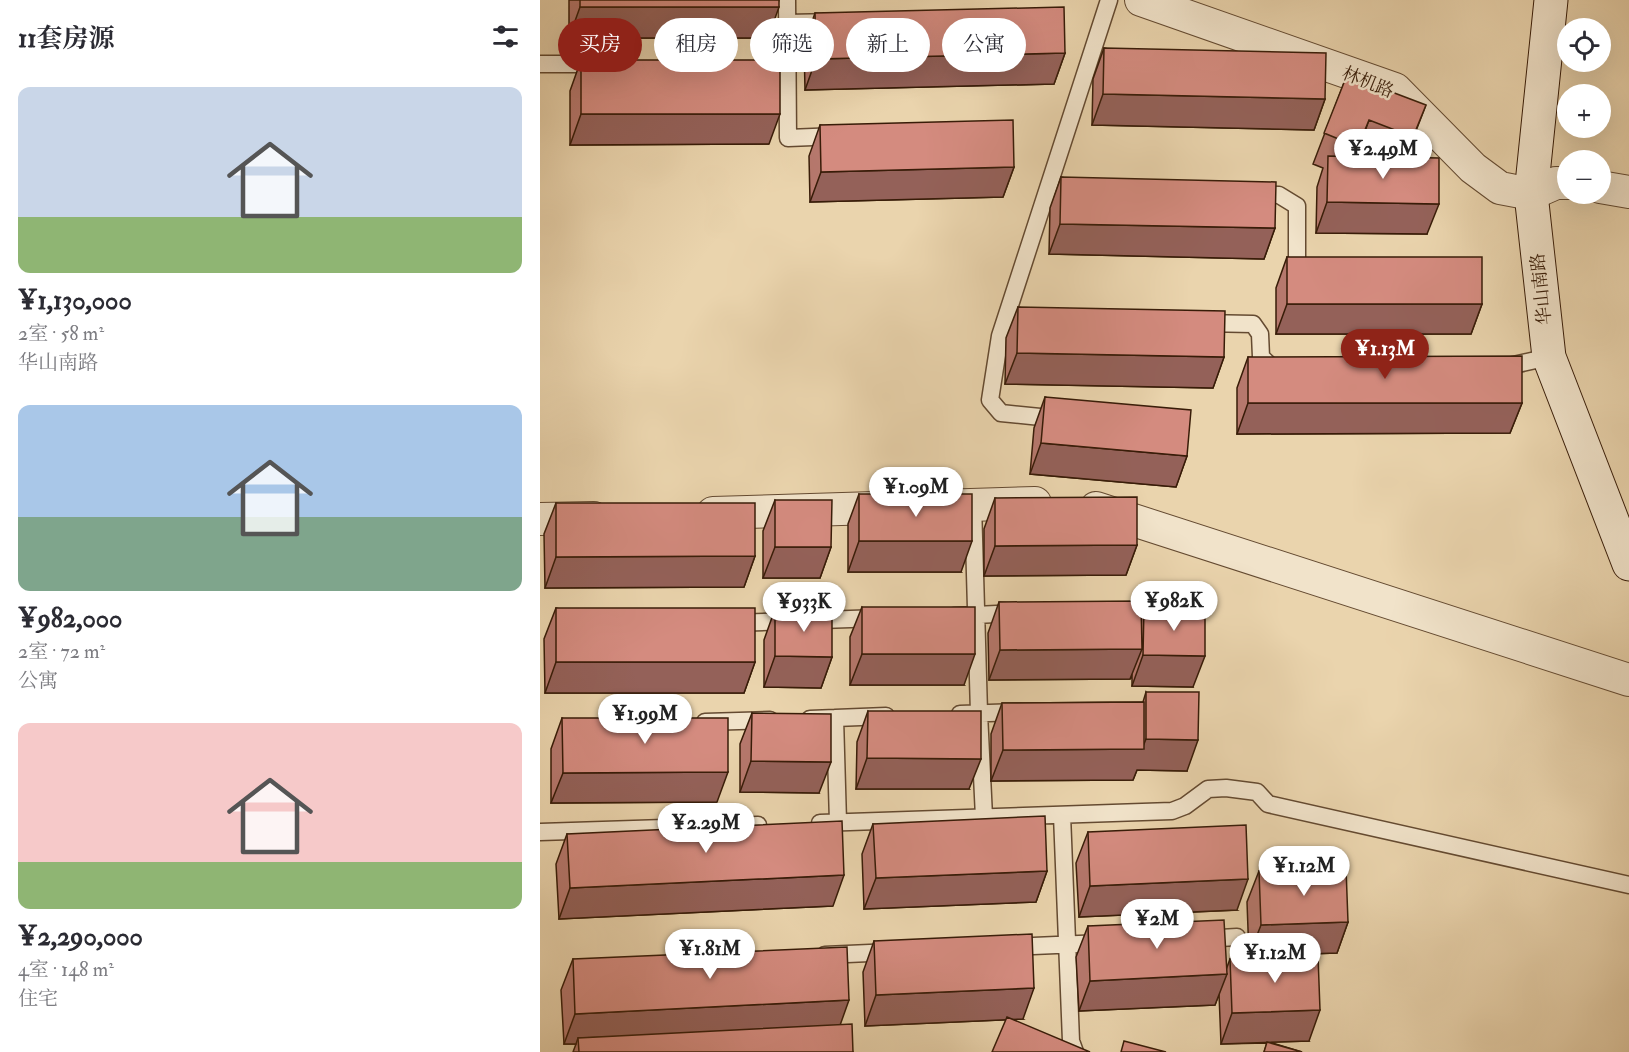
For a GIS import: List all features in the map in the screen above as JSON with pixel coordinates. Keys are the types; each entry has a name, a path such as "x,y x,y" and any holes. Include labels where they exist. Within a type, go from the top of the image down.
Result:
{"street":[{"name":"林机路","path":"1140,0 1395,89 1473,168 1500,188 1531,194"},
{"name":"华山南路","path":"1551,0 1531,194 1549,357 1629,564"},
{"path":"1531,194 1557,183"},
{"path":"1611,190 1629,192"},
{"path":"680,514 973,504 1065,503 1088,506 1629,680"},
{"path":"540,519 622,517"}],"lane":[{"path":"788,0 788,18"},
{"path":"1080,420 1001,413 990,400 1000,336 1012,319 1054,189 1109,0"},
{"path":"834,22 845,22"},
{"path":"540,64 558,64"},
{"path":"783,72 788,138 859,136"},
{"path":"1233,194 1279,195 1297,206 1297,264 1306,274 1329,274"},
{"path":"1182,323 1253,324 1260,333 1261,357 1274,369 1297,369"},
{"path":"1483,372 1549,357"},
{"path":"973,504 984,817"},
{"path":"940,616 1035,613"},
{"path":"716,623 893,618"},
{"path":"945,714 1036,711"},
{"path":"694,723 901,716"},
{"path":"835,718 838,822"},
{"path":"802,824 1172,811 1185,806 1208,789 1226,788 1257,792 1268,804 1629,885"},
{"path":"1062,815 1071,1041 1075,1052"},
{"path":"540,832 778,824"},
{"path":"1192,939 1237,937"},
{"path":"996,948 1113,943"},
{"path":"806,956 913,951"}],"building":[{"path":"580,0 779,0 779,7 580,7"},
{"path":"1064,7 1065,53 1026,54 1026,18 942,18 942,56 930,56 930,18 846,18 846,58 834,59 834,18 815,18 815,13"},
{"path":"1104,48 1326,53 1325,99 1103,94"},
{"path":"642,60 654,60 654,72 738,72 738,60 750,60 750,72 780,72 780,114 581,114 581,72 642,72"},
{"path":"1347,75 1426,105 1413,137 1369,120 1358,147 1324,133"},
{"path":"1013,120 1014,167 821,172 820,125"},
{"path":"1328,156 1439,158 1439,204 1327,202"},
{"path":"1061,177 1276,182 1275,228 1060,224"},
{"path":"1287,257 1482,257 1482,304 1287,304"},
{"path":"1018,307 1225,311 1224,357 1017,353"},
{"path":"1522,356 1522,403 1248,403 1248,357"},
{"path":"1045,397 1191,410 1187,456 1041,443"},
{"path":"859,494 972,494 972,541 859,541"},
{"path":"1137,497 1137,545 995,546 995,498"},
{"path":"775,500 832,500 831,547 775,547"},
{"path":"556,503 755,503 755,556 556,557"},
{"path":"1141,601 1142,649 1000,650 999,602"},
{"path":"862,607 975,607 975,654 862,654"},
{"path":"1144,607 1205,608 1205,656 1143,655"},
{"path":"556,608 755,608 755,662 556,662"},
{"path":"775,609 832,609 832,657 775,656"},
{"path":"1146,692 1199,692 1198,740 1146,739"},
{"path":"1144,702 1144,749 1003,750 1002,703"},
{"path":"868,711 981,711 981,759 867,758"},
{"path":"752,713 831,714 831,762 751,761"},
{"path":"562,718 728,718 728,772 563,773"},
{"path":"1045,816 1047,871 876,878 873,824"},
{"path":"842,821 844,875 570,888 567,834"},
{"path":"1246,825 1248,879 1090,886 1088,832"},
{"path":"1346,868 1348,922 1261,925 1259,871"},
{"path":"1224,920 1227,974 1090,981 1088,926"},
{"path":"1032,934 1034,988 876,995 874,941"},
{"path":"847,947 849,1000 575,1014 573,959"},
{"path":"1318,956 1320,1010 1232,1013 1230,959"},
{"path":"1007,1017 1090,1052 992,1052"},
{"path":"852,1024 853,1052 579,1052 578,1038"},
{"path":"1124,1041 1166,1052 1121,1052"},
{"path":"1267,1042 1302,1052 1264,1052"}]}
